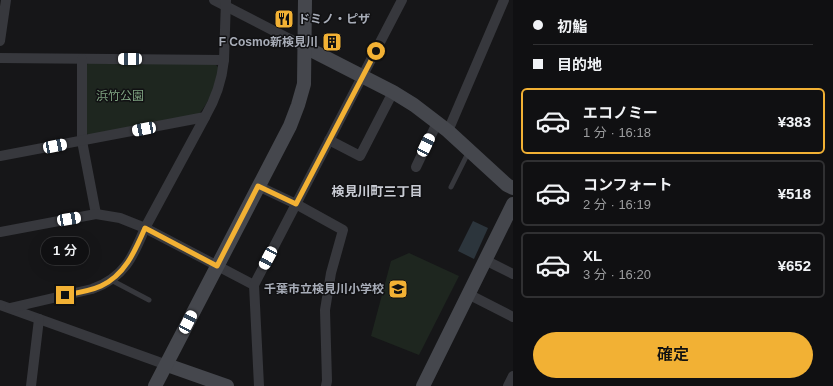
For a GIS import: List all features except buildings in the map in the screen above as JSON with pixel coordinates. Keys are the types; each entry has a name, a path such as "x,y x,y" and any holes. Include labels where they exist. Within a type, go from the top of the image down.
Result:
{"street":[{"path":"0,41 6,0"},
{"path":"214,0 226,3 305,47 393,92 414,105 443,127 507,185 513,188"},
{"path":"155,386 290,126 304,84 305,0"},
{"path":"259,386 254,285 402,0"},
{"path":"416,167 443,127 504,0"},
{"path":"5,306 102,286 118,274 131,259 145,228 211,106 216,94 224,60 226,3"},
{"path":"0,58 224,60"},
{"path":"82,59 82,141 96,214"},
{"path":"329,140 360,156 393,92"},
{"path":"0,156 204,117"},
{"path":"258,186 296,204 343,230 331,273 325,310 326,386"},
{"path":"423,386 513,204"},
{"path":"0,232 96,214 120,218 145,228 254,285"},
{"path":"485,260 513,274"},
{"path":"468,294 513,317"},
{"path":"5,306 222,385"},
{"path":"31,386 39,319"},
{"path":"508,386 513,376"}],"lane":[{"path":"451,187 469,150"},
{"path":"110,280 149,300"}],"green space":[{"name":"浜竹公園","path":"89,63 215,64 220,69 209,99 198,115 89,136 86,132 85,66"},
{"path":"409,253 459,276 419,355 371,336 391,261"}],"shaded area":[{"path":"473,221 488,228 474,259 458,251"}],"place":[{"name":"ドミノ・ピザ","path":"284,19"},
{"name":"F Cosmo新検見川","path":"332,42"},
{"name":"千葉市立検見川小学校","path":"398,289"}],"district":[{"name":"検見川町三丁目","path":"377,191"}],"route":[{"path":"65,295 102,286 118,274 131,259 145,228 217,266 258,186 296,204 376,51"}]}
